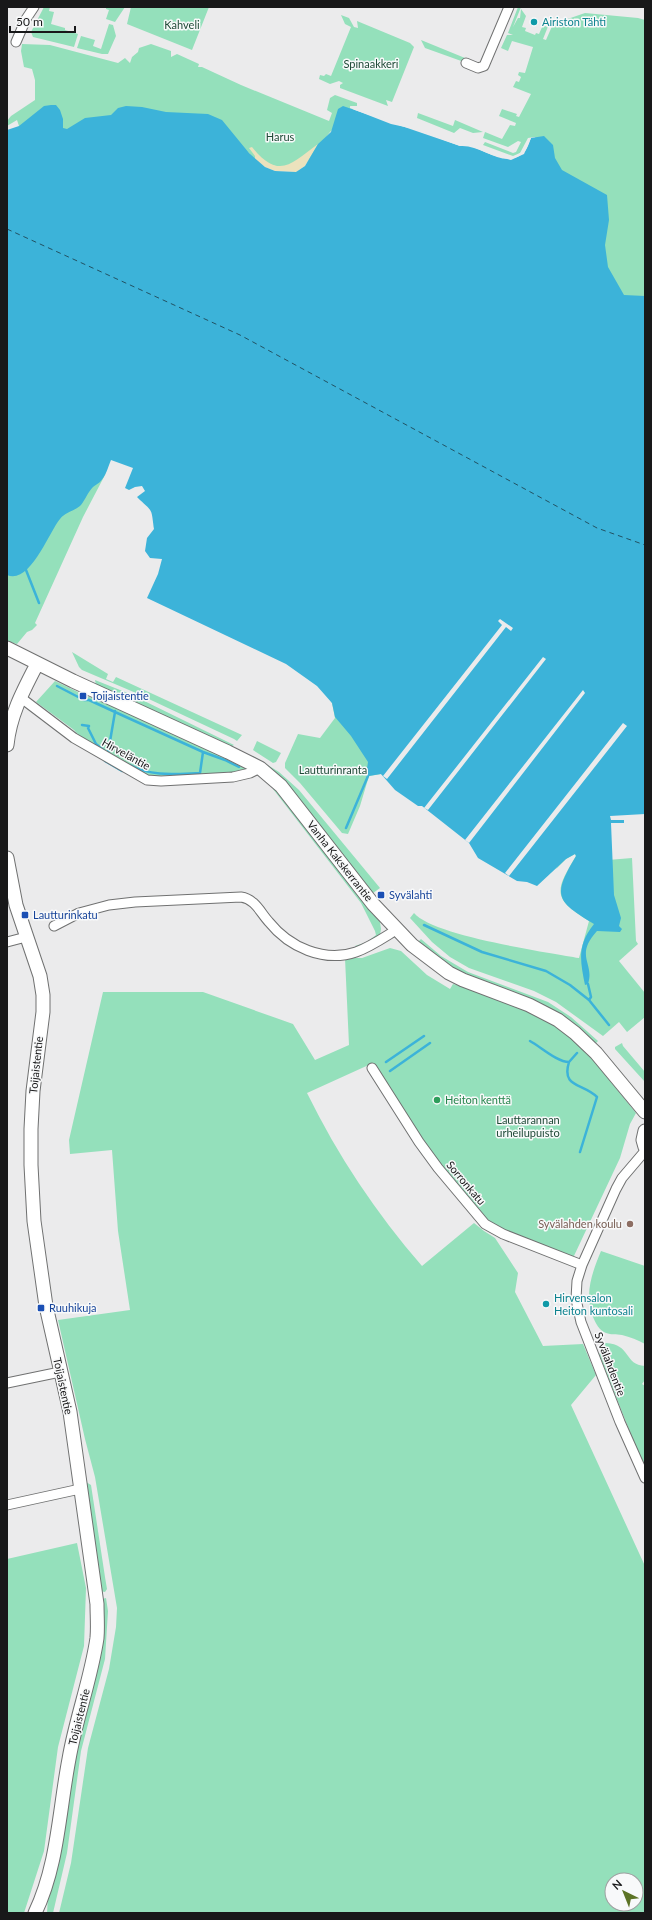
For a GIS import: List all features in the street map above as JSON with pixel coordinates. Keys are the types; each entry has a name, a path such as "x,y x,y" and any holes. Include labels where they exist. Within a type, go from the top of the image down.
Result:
{"street":[{"path":"16,42 34,7"},
{"path":"466,63 478,68 484,66 509,7"},
{"name":"Vanha Kakskerrantie","path":"7,648 37,664 260,768 281,786 372,903 396,930 449,973 474,985 529,1005 544,1012 566,1026 596,1053 645,1112"},
{"path":"7,745 9,727 20,697 37,664"},
{"name":"Hirveläntie","path":"20,697 74,738 147,780 161,781 233,777 250,773 260,768"},
{"name":"Toijaistentie","path":"7,858 15,900 40,976 43,995 43,1012 34,1080 32,1121 31,1165 34,1221 42,1281 60,1372 70,1412 80,1489 95,1580 97,1604 97,1636 91,1671 68,1760 57,1841 50,1872 35,1913"},
{"path":"54,926 90,909 109,905 135,902 241,896 251,899 273,928 304,950 312,952 340,954 356,952 396,930"},
{"path":"7,942 26,937"},
{"name":"Sorronkatu","path":"372,1068 419,1142 438,1168 486,1224 503,1234 582,1265"},
{"path":"645,1131 643,1140 645,1146"},
{"name":"Syvälahdentie","path":"645,1151 622,1178 582,1265 576,1289 577,1310 620,1422 645,1478"},
{"path":"7,1383 60,1372"},
{"path":"7,1505 80,1489"}],"green space":[{"path":"44,7 50,7 49,11 54,12 51,24 78,34 74,47 33,37 31,32"},
{"path":"106,7 125,7 115,22 106,19 109,10 106,9"},
{"name":"Kahveli","path":"131,7 209,7 192,50 127,24"},
{"path":"518,7 521,7 513,27 518,18 520,18 521,9 526,16 522,27 526,28 525,31 535,35 536,33 539,34 543,25 547,27 549,24 543,39 546,40 553,24 585,13 645,20 645,341 535,137 528,138 520,153 513,156 483,145 485,142 513,153 516,152 521,142 518,141 508,147 483,138 485,132 502,139 510,125 515,126 516,123 499,116 502,109 517,114 516,116 519,117 531,94 513,87 516,81 519,82 521,77 518,75 519,72 525,73 533,47 512,41 508,51 501,48 507,35 513,35 508,33"},
{"name":"Spinaakkeri","path":"341,15 349,18 354,27 358,28 357,21 410,43 414,47 392,102 386,100 388,106 340,88 340,85 343,83 339,81 330,84 319,79 320,75 324,76 326,74 331,76 351,27 345,24"},
{"path":"109,24 113,25 116,36 108,54 77,48 81,36 95,40 93,46 101,49"},
{"path":"421,40 465,58 464,62 425,48"},
{"name":"Harus","path":"22,44 50,45 118,63 125,58 130,63 132,57 138,52 139,48 151,44 171,51 171,57 177,54 199,64 198,67 202,67 241,85 329,121 332,113 327,110 330,98 335,95 357,103 357,106 350,106 354,109 330,132 308,161 296,172 255,160 249,153 187,122 21,132 17,120 7,126 7,121 11,116 35,100 35,80 32,69 24,67 21,51"},
{"path":"418,113 453,126 455,120 483,132 473,133 460,128 454,133 417,118"},
{"path":"106,473 83,517 35,623 37,625 32,630 27,632 17,644 7,641 7,544"},
{"path":"72,652 108,674 106,679 113,682 116,677 242,735 237,741 136,693 82,670"},
{"path":"95,680 130,694 234,745 230,747 96,685"},
{"path":"55,681 78,692 80,697 84,698 87,696 112,705 229,757 245,767 245,769 227,775 147,776 83,740 74,730 36,702"},
{"name":"Lautturinranta","path":"329,691 383,776 381,774 369,776 360,806 348,834 342,833 300,783 285,768 285,763 298,734 320,738 335,718 332,703 325,693"},
{"name":"Lautturinranta","path":"257,741 281,753 276,762 273,763 253,750"},
{"path":"253,756 279,772 299,790 380,888 373,893 252,758"},
{"path":"275,787 380,922 380,935 357,948 355,946 367,942 376,935 361,903 273,789"},
{"path":"573,841 608,860 632,858 636,941 638,944 619,961 645,993 645,1017 627,1032 619,1022 603,1036 556,1002 534,991 469,968 450,957 432,942 410,918 414,913 425,921 443,929 466,936 579,958 589,921 569,907 563,900 561,894 561,887 564,878 576,856 575,854 566,859 556,869"},
{"path":"421,939 441,956 468,972 548,1002 571,1017 598,1041 595,1044 449,967 418,942"},
{"name":"Lauttarannan urheilupuisto","path":"390,948 401,951 427,975 450,989 453,984 481,992 522,1007 552,1023 581,1045 636,1113 630,1124 620,1158 573,1258 505,1231 486,1220 437,1162 373,1063 307,1093 332,1139 359,1183 389,1225 422,1266 474,1223 495,1238 518,1273 515,1292 543,1346 583,1344 596,1375 571,1405 645,1566 645,1913 59,1913 71,1863 88,1748 109,1669 116,1627 117,1608 95,1477 58,1320 130,1310 118,1231 112,1150 70,1154 69,1140 103,992 203,992 293,1024 315,1060 349,1045 345,958 353,956 353,958 362,958"},
{"path":"622,1043 645,1072 645,1082 615,1049 615,1047"},
{"path":"601,1251 645,1266 645,1344 625,1336 606,1333 594,1320 590,1308 589,1292 592,1275"},
{"path":"601,1344 614,1344 620,1347 630,1359 638,1365 645,1366 645,1380 642,1384 645,1386 645,1470 599,1354 603,1351"},
{"path":"86,1482 91,1485 107,1589 105,1592 100,1591"},
{"path":"77,1543 86,1588 84,1646 58,1747 44,1851 24,1913 7,1913 7,1559"},
{"path":"106,1598 108,1611 105,1659 81,1751 67,1853 53,1913 47,1913 48,1897 102,1599"}],"sand":[{"path":"318,144 305,166 296,172 275,171 265,167 255,160 255,156 249,148 252,147 261,157 278,166 285,165 300,158"}],"water":[{"path":"56,105 60,110 63,119 63,128 67,129 85,118 111,115 118,108 126,106 142,107 166,112 208,114 222,120 249,153 265,167 275,171 296,172 305,166 318,144 331,132 338,109 343,106 460,146 468,146 500,158 515,158 524,153 531,138 544,136 553,145 555,158 562,170 607,195 609,220 605,245 608,267 624,295 645,296 645,814 610,816 611,820 624,820 624,823 611,823 614,895 621,918 619,926 622,929 620,932 597,931 590,940 586,953 589,970 588,984 585,985 581,953 585,939 594,924 565,903 561,889 568,869 576,856 575,854 566,859 537,886 527,882 517,881 478,858 469,843 422,806 418,806 395,790 381,774 366,775 368,762 351,736 335,717 332,703 317,686 286,664 147,598 158,574 162,559 150,558 145,551 147,538 154,529 152,513 149,508 137,497 145,491 142,486 129,490 125,488 133,468 111,460 104,477 91,489 81,505 60,519 31,565 23,572 15,576 7,575 7,130 19,126 44,106"}],"pier":[{"path":"350,106 460,144 471,144 511,158 522,152 529,138 531,138 524,154 511,160 492,155 471,146 460,146 414,129 391,124 350,108"},
{"path":"500,619 513,628 511,631 506,627 387,779 383,776 502,625 498,621"},
{"path":"543,657 546,659 428,810 424,808"},
{"path":"583,690 585,693 469,843 465,840"},
{"path":"623,723 627,726 509,876 505,873"}],"waterway":[{"path":"26,570 39,603"},
{"path":"57,686 84,700 89,700 115,712 108,753"},
{"path":"115,711 239,767"},
{"path":"82,725 89,726 88,728 96,744 106,752"},
{"path":"130,765 138,769 155,773 200,773 203,752"},
{"path":"105,761 122,771"},
{"path":"346,828 368,776"},
{"path":"424,925 482,952 546,971 570,985 589,1000"},
{"path":"588,984 591,997 589,1000 609,1025"},
{"path":"386,1062 424,1036"},
{"path":"530,1041 559,1060 569,1062 577,1053"},
{"path":"390,1071 430,1043"},
{"path":"569,1062 567,1070 571,1081 597,1097 580,1152"}],"ferry route":[{"path":"7,229 240,335 597,528 645,545"}],"place":[{"name":"Airiston Tähti","path":"534,22"},
{"name":"Toijaistentie","path":"83,696"},
{"name":"Syvälahti","path":"381,895"},
{"name":"Lautturinkatu","path":"25,915"},
{"name":"Heiton kenttä","path":"437,1100"},
{"name":"Syvälahden koulu","path":"630,1224"},
{"name":"Hirvensalon Heiton kuntosali","path":"546,1304"},
{"name":"Ruuhikuja","path":"41,1308"}]}
